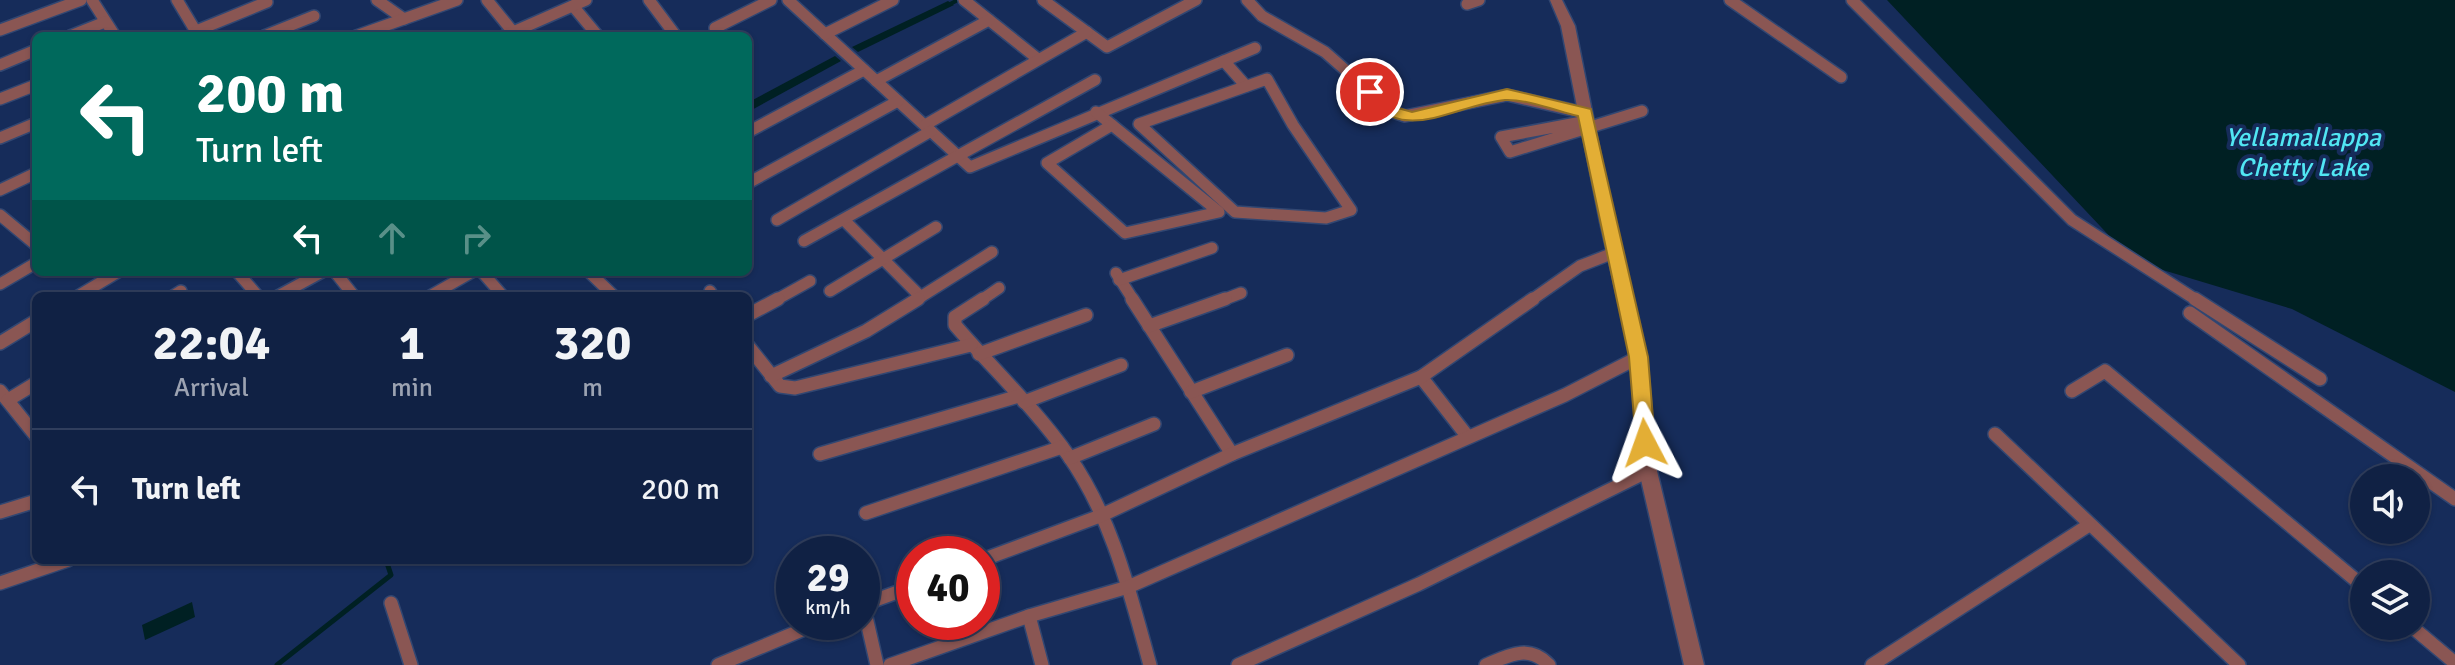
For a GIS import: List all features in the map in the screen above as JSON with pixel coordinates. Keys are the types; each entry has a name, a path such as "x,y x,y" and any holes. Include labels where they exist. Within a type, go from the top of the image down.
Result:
{"street":[{"path":"0,30 81,0"},
{"path":"92,0 112,32"},
{"path":"178,0 197,32"},
{"path":"377,0 404,19"},
{"path":"367,32 457,0"},
{"path":"487,0 515,32"},
{"path":"518,32 586,0"},
{"path":"649,0 673,32"},
{"path":"715,28 771,0"},
{"path":"788,0 970,167 1255,48"},
{"path":"825,34 893,0"},
{"path":"1045,0 1107,47 1196,0"},
{"path":"1247,0 1262,16 1325,52 1393,112 1405,116 1507,95 1587,121"},
{"path":"1467,4 1479,0"},
{"path":"1556,0 1568,26 1607,222 1639,357 1648,471 1694,665"},
{"path":"1730,0 1841,77"},
{"path":"1852,0 2072,220 2320,379"},
{"path":"964,1 1038,59"},
{"path":"200,32 267,2"},
{"path":"573,6 595,32"},
{"path":"274,32 314,16"},
{"path":"876,81 989,20"},
{"path":"80,32 105,22"},
{"path":"777,220 1087,32"},
{"path":"0,65 32,52"},
{"path":"1224,61 1246,86"},
{"path":"752,130 864,70"},
{"path":"1267,79 1293,125 1351,210 1326,218 1235,212 1139,124 1246,86 1267,79"},
{"path":"804,241 1095,80"},
{"path":"0,99 32,87"},
{"path":"752,181 898,101"},
{"path":"1587,121 1510,152 1501,137 1587,121 1642,111"},
{"path":"1096,112 1112,125 1219,212 1125,233 1047,163 1112,125"},
{"path":"0,138 32,125"},
{"path":"0,190 32,175"},
{"path":"0,215 32,242"},
{"path":"844,220 921,297"},
{"path":"830,291 936,227"},
{"path":"1212,248 1118,276 1232,454"},
{"path":"771,376 866,331 992,252"},
{"path":"1000,553 1100,516 1232,454 1421,377 1580,266 1616,252"},
{"path":"0,284 32,265"},
{"path":"85,292 111,276"},
{"path":"240,276 254,292"},
{"path":"285,292 315,276"},
{"path":"338,276 351,292"},
{"path":"437,292 465,276"},
{"path":"486,276 500,292"},
{"path":"593,276 610,292"},
{"path":"752,313 810,281"},
{"path":"999,288 955,317 955,325 1066,452 1100,516 1128,587 1150,665"},
{"path":"1149,326 1241,293"},
{"path":"2190,313 2455,499"},
{"path":"752,351 780,386 821,385 975,349 1086,315"},
{"path":"0,343 32,323"},
{"path":"1191,392 1287,355"},
{"path":"890,665 1029,616 1128,587 1468,437 1639,357"},
{"path":"820,454 1022,399 1121,365"},
{"path":"2072,391 2105,371 2350,575"},
{"path":"1421,377 1468,437"},
{"path":"32,385 4,396 32,431"},
{"path":"866,513 1154,424"},
{"path":"1995,434 2230,662"},
{"path":"1238,665 1419,584 1648,471"},
{"path":"0,512 32,502"},
{"path":"1872,665 2089,525"},
{"path":"0,583 56,564"},
{"path":"391,603 411,665"},
{"path":"1029,616 1042,665"},
{"path":"718,665 778,640"},
{"path":"871,640 877,665"},
{"path":"2428,640 2455,663"},
{"path":"1486,665 1521,650 1532,651 1549,665"}],"water":[{"name":"Yellamallappa Chetty Lake","path":"1887,0 2455,0 2455,392 2292,309 2133,261"},
{"path":"948,1 954,5 858,52 852,47"},
{"path":"835,56 841,61 752,110 752,100"},
{"path":"192,602 195,617 145,640 142,625"}],"waterway":[{"path":"948,5 958,0"},
{"path":"277,665 391,575 387,564"}],"route":[{"path":"1370,92 1393,112 1412,117 1507,95 1585,113 1639,357 1645,443"}]}
